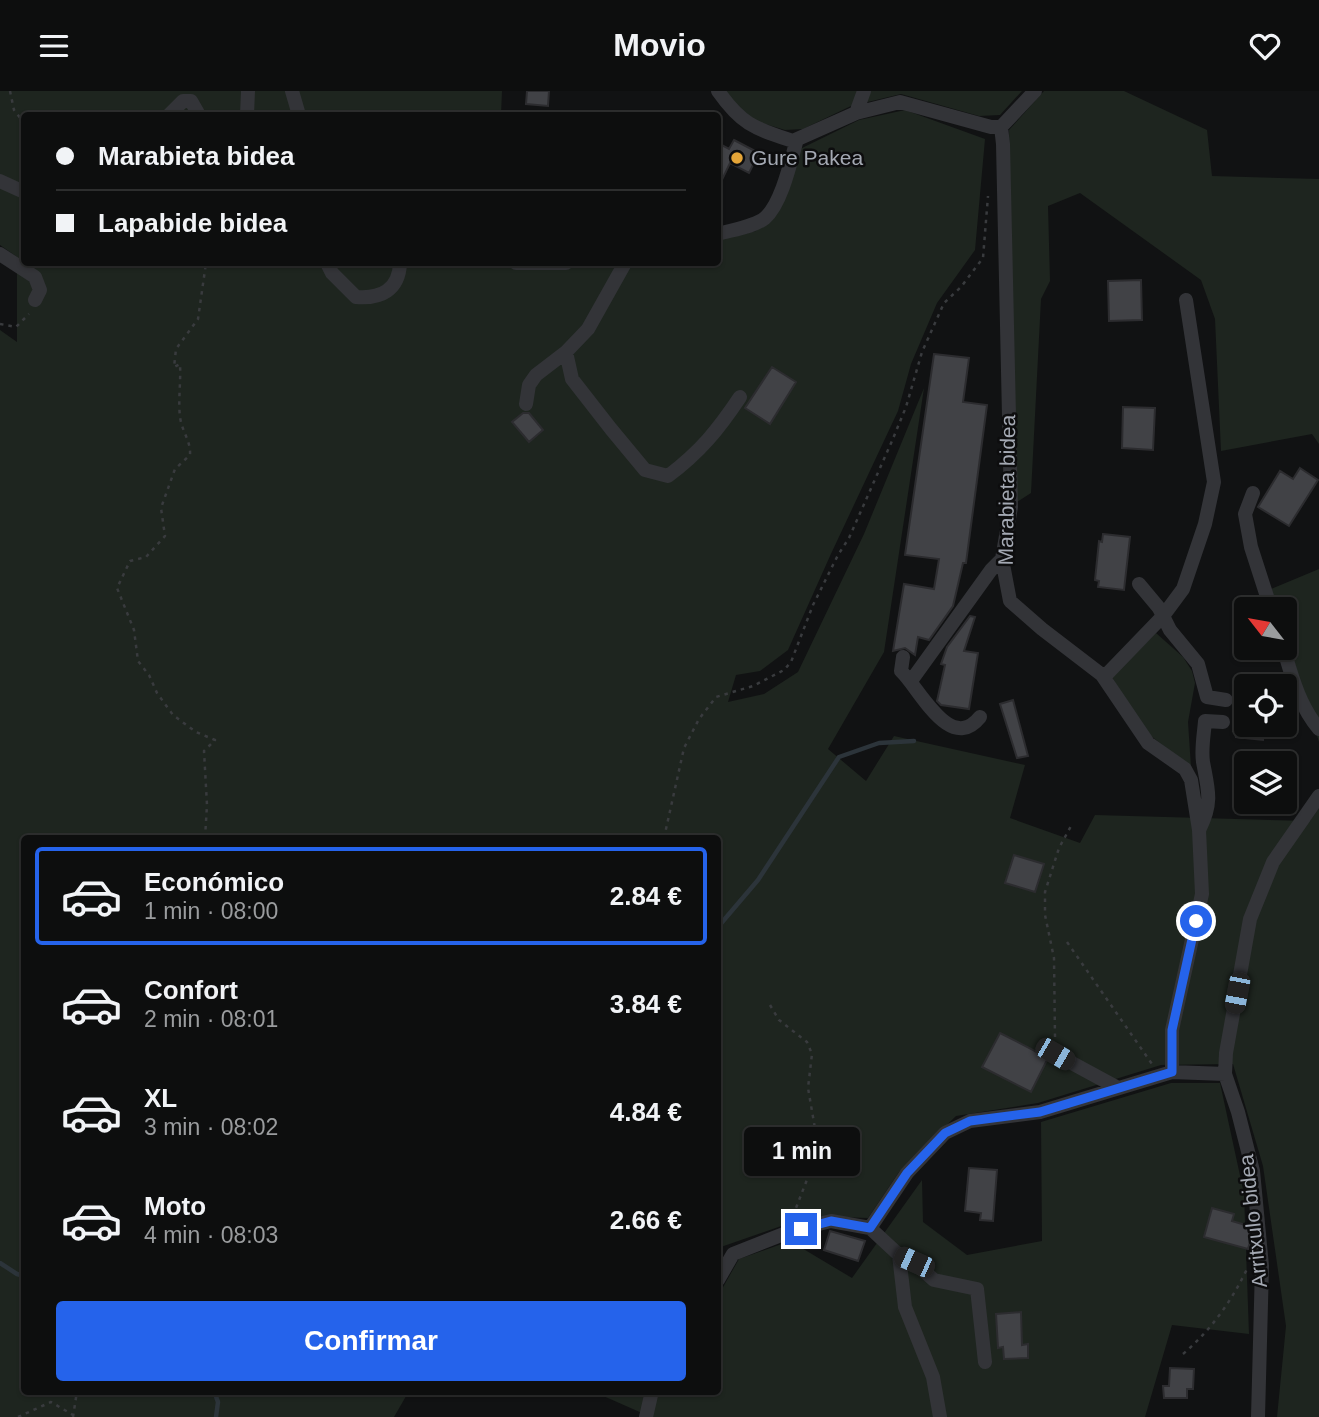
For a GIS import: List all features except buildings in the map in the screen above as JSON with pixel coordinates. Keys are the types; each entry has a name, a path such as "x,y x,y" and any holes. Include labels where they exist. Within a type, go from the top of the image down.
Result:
{"street":[{"path":"247,112 248,91"},
{"path":"292,91 298,112"},
{"path":"718,91 732,112 752,128 793,141 856,113 900,103 991,127 1001,127 1035,91"},
{"path":"856,113 864,91"},
{"path":"172,112 183,101 191,101 197,112"},
{"name":"Marabieta bidea","path":"1001,127 1011,507 1002,559 1010,601 1102,675 1148,743 1185,769 1191,780 1199,830 1202,894 1165,1074"},
{"path":"721,233 765,219 783,186 797,139"},
{"path":"0,181 21,191"},
{"path":"0,254 34,277 40,290 35,300"},
{"path":"328,266 356,297 372,298 390,289 399,276 400,266"},
{"path":"526,404 529,385 588,329 623,266"},
{"path":"1102,675 1108,673 1163,616 1182,589 1199,544 1214,481 1186,300"},
{"path":"566,352 572,379 611,429 645,470 668,476 718,431 740,397"},
{"path":"1253,493 1245,514 1251,547 1267,597"},
{"path":"911,681 991,570 1002,559"},
{"path":"1139,584 1159,608 1170,630 1198,664 1206,697 1226,700"},
{"path":"903,657 901,671 911,681 917,694 947,724 957,730 967,729 980,717"},
{"path":"1287,660 1306,713 1319,729"},
{"path":"1199,830 1209,803 1209,783 1203,759 1205,721 1223,722"},
{"name":"Arritxulo bidea","path":"1258,1417 1262,1266 1253,1171 1225,1074 1226,1053 1250,919 1273,862 1319,796"},
{"path":"1051,1051 1118,1089"},
{"path":"870,1228 907,1173 945,1133 970,1121 1040,1112 1165,1074 1225,1074"},
{"path":"721,1260 801,1229 831,1221 870,1228 934,1280 977,1289 985,1362"},
{"path":"721,1275 733,1254"},
{"path":"900,1255 905,1307 933,1377 940,1417"},
{"path":"646,1417 651,1395"}],"path":[{"path":"10,91 14,110 21,119"},
{"path":"665,835 684,748 699,719 716,697 760,682 784,670 791,662 813,605 871,490 906,407 922,352 944,303 961,287 983,258 989,191"},
{"path":"205,835 207,805 204,751 215,740 196,732 173,715 157,693 149,675 138,661 134,630 117,588 130,561 146,557 165,536 161,508 175,469 190,455 191,444 182,431 179,414 180,364 174,367 176,349 198,319 206,266"},
{"path":"0,324 16,327 27,317 35,300"},
{"path":"1051,1051 1054,958 1045,915 1045,892 1059,848 1071,826"},
{"path":"1067,942 1165,1074"},
{"path":"771,1005 779,1020 807,1042 812,1054 808,1088 817,1140 815,1159 796,1208 795,1219 801,1229"},
{"path":"1183,1354 1219,1317 1240,1284 1260,1244"},
{"path":"18,1417 51,1402 73,1416 76,1395"}],"shaded area":[{"path":"0,91 502,91 501,112 21,112 21,266 721,266 721,239 756,231 800,149 859,120 905,110 985,139 975,250 937,303 911,364 898,411 788,650 760,671 736,675 728,702 764,694 798,672 864,534 924,388 884,652 828,749 866,781 894,736 1025,765 1010,818 1080,843 1095,815 1310,821 1319,808 1319,1417 1277,1417 1286,1326 1263,1166 1233,1064 1161,1065 1038,1103 956,1116 899,1172 868,1218 810,1216 721,1247 721,835 21,835 21,1395 407,1395 394,1417 0,1417 0,330 17,342 17,257 0,245"},
{"path":"724,91 1022,91 1000,115 979,116 901,94 851,106 803,129 785,130 752,120"},
{"path":"1044,91 1124,91 1207,130 1212,176 1319,179 1319,444 1312,434 1221,451 1215,319 1201,280 1080,193 1048,206 1050,281 1041,299 1031,493 1017,502 1009,130"},
{"path":"1319,569 1319,742 1293,660 1297,660 1297,597 1273,597 1271,589"},
{"path":"1156,633 1183,657 1192,671 1195,683 1188,722 1191,767 1151,736 1134,715 1112,677"},
{"path":"1171,1083 1220,1083 1244,1194 1249,1334 1172,1325 1145,1417 651,1417 601,1395 721,1395 721,1291 739,1259 790,1241 852,1278 922,1180 923,1222 967,1255 1042,1241 1041,1122"}],"waterway":[{"path":"721,923 758,880 839,757 879,743 914,741"},
{"path":"0,1263 21,1275"},
{"path":"215,1395 218,1402 216,1417"}],"place":[{"name":"Gure Pakea","path":"737,158"}],"route":[{"path":"801,1229 831,1221 870,1228 907,1173 945,1133 970,1121 1040,1112 1172,1072 1172,1030 1196,921"}]}
